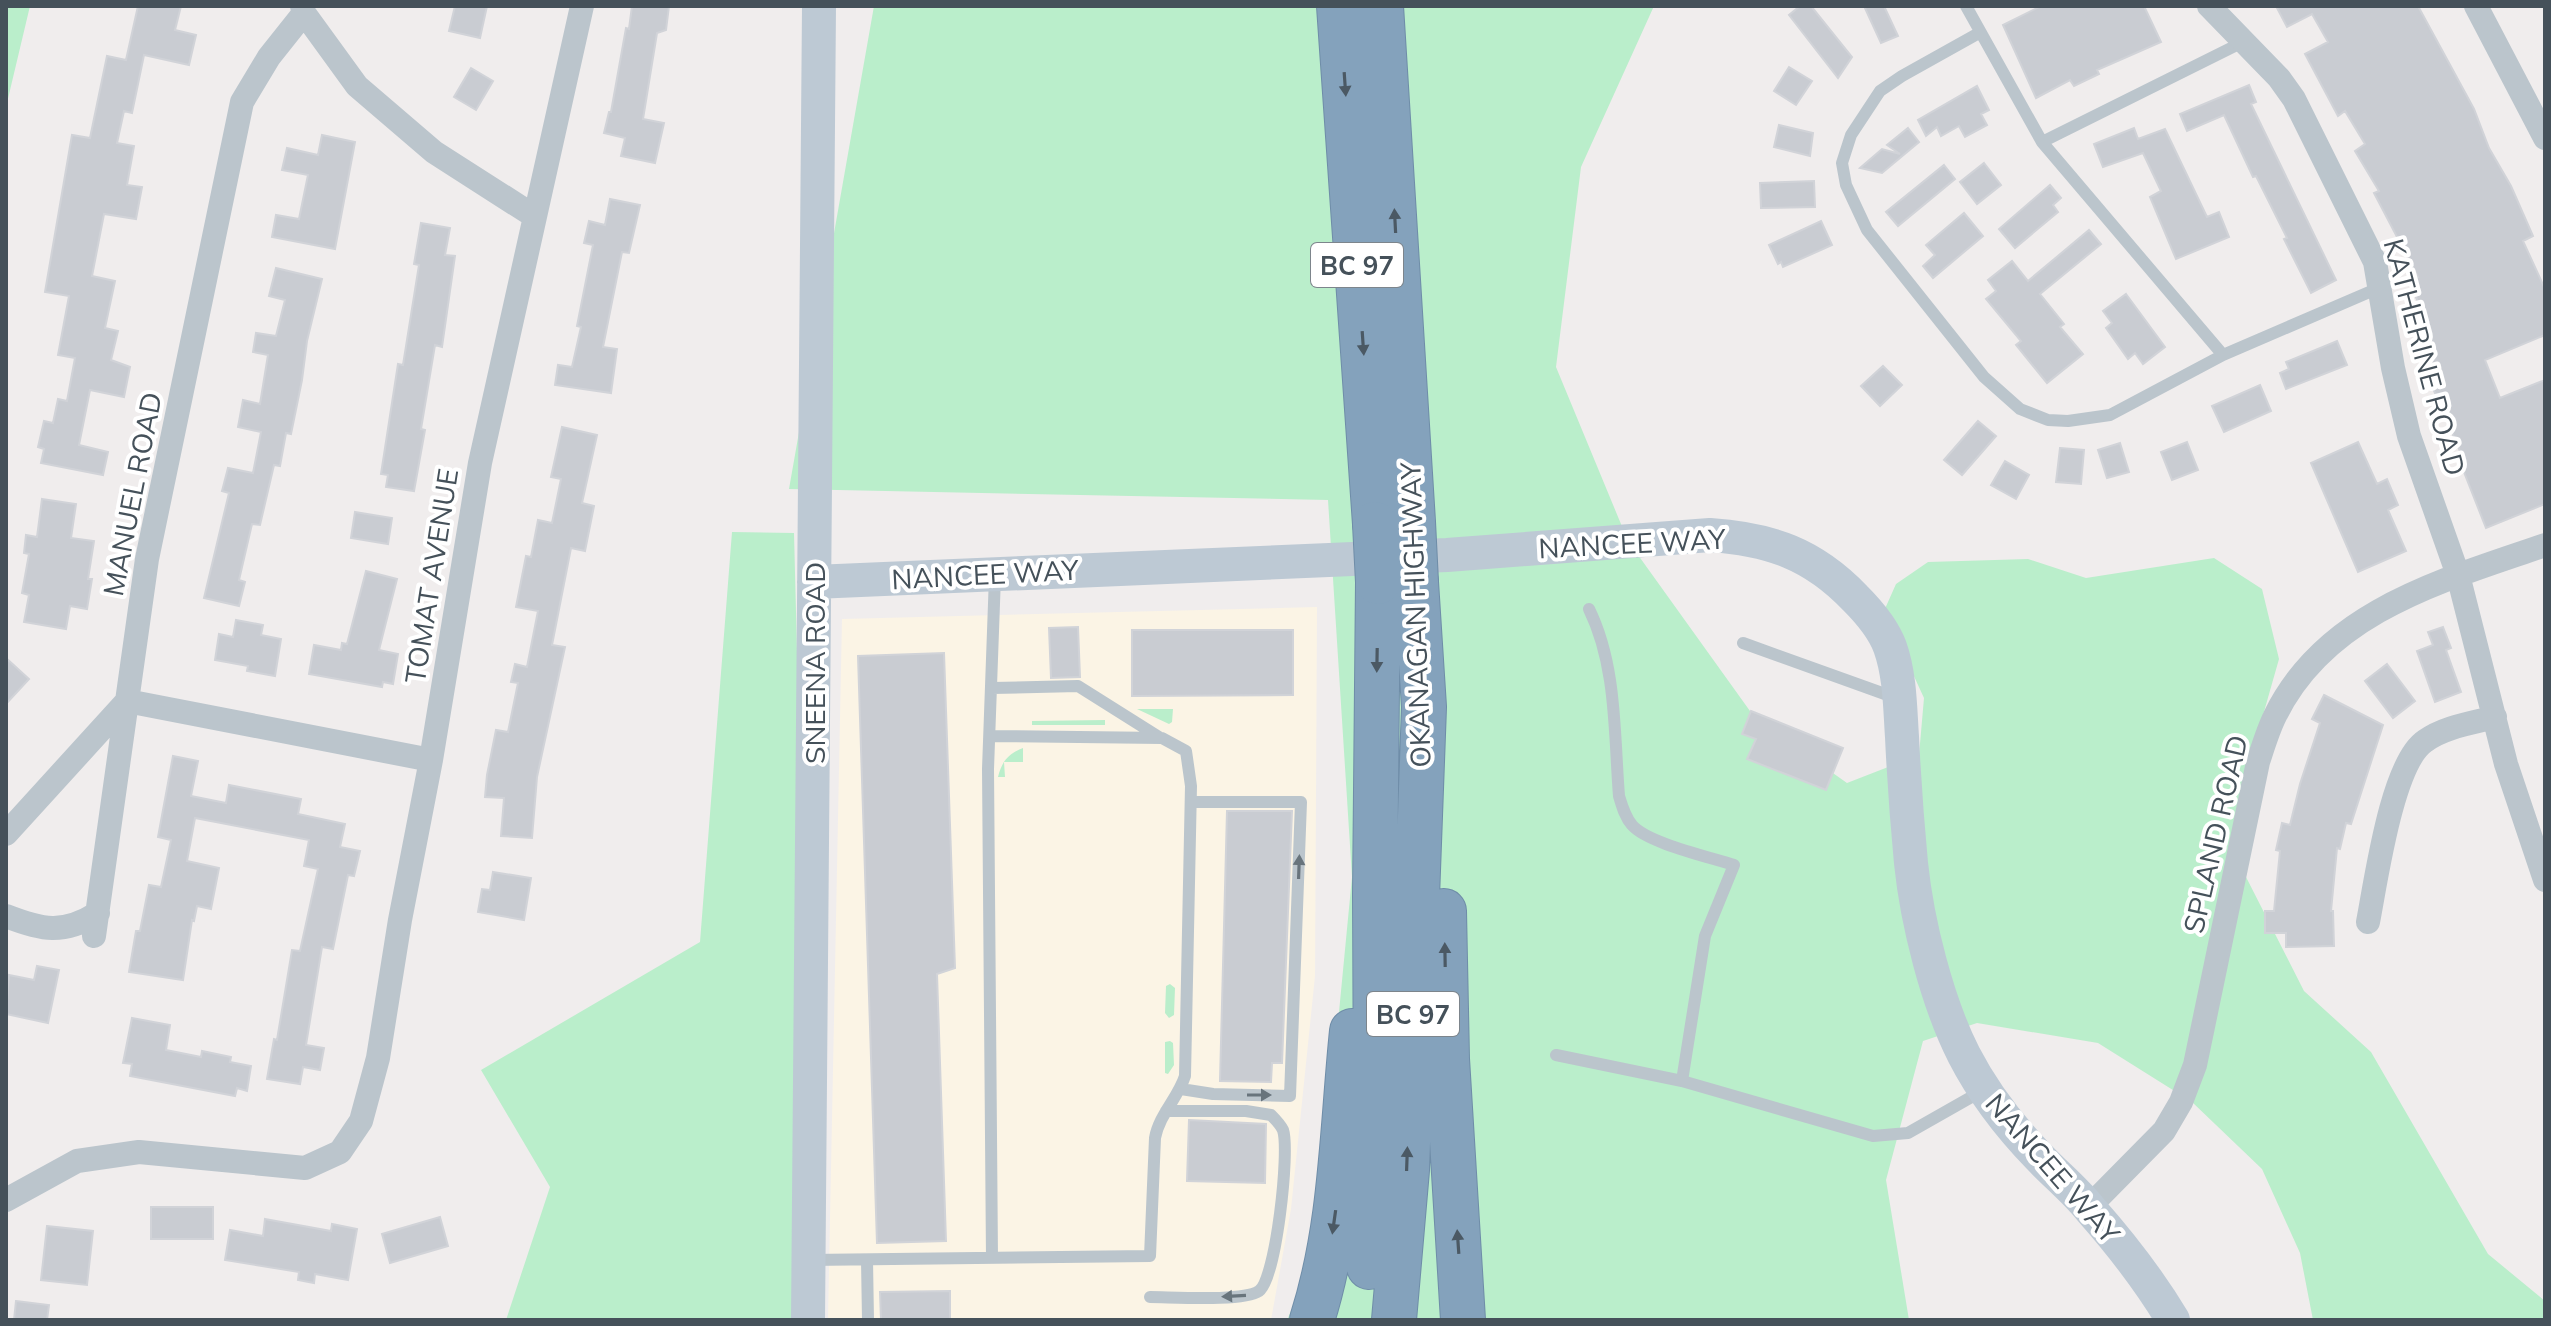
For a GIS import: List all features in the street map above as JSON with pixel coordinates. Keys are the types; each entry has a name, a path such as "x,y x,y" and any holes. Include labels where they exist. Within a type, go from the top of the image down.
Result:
{"highway":[{"name":"OKANAGAN HIGHWAY","path":"1339,6 1394,523"},
{"name":"OKANAGAN HIGHWAY","path":"1363,1320 1372,1240 1376,1110 1375,895 1397,582 1381,6"},
{"name":"OKANAGAN HIGHWAY","path":"1394,1320 1407,1170 1424,707 1397,582"},
{"path":"1424,707 1443,867 1447,1059 1463,1320"},
{"path":"1312,1320 1326,1277 1342,1165 1345,1096 1355,1001 1375,895"}],"street":[{"name":"TOMAT AVENUE","path":"6,1200 77,1161 139,1152 305,1168 340,1152 361,1121 378,1058 480,463 582,6"},
{"name":"SNEENA ROAD","path":"808,1320 819,6"},
{"name":"KATHERINE ROAD","path":"2209,6 2279,78 2307,121 2375,262 2399,398 2409,436 2458,575 2506,764 2545,880"},
{"path":"2476,6 2545,138"},
{"path":"303,10 357,86 434,152 534,216"},
{"name":"MANUEL ROAD","path":"6,916 46,928 96,924 147,559 242,102 303,10"},
{"name":"NANCEE WAY","path":"814,582 1447,555 1710,535 1744,537 1807,558 1839,581 1862,605 1877,623 1890,647 1899,699 1912,870 1931,969 1964,1055 1984,1090 2023,1139 2089,1207 2151,1283 2173,1320"},
{"name":"SPLAND ROAD","path":"2089,1207 2164,1131 2181,1102 2195,1065 2258,762 2275,715 2303,673 2354,624 2419,590 2545,545"},
{"path":"6,834 127,701 431,760"},
{"path":"2368,922 2391,811 2411,755 2422,742 2436,734 2495,717"}],"lane":[{"path":"1966,6 2042,142 2223,355"},
{"path":"1979,33 1880,91 1851,135 1842,163 1846,185 1867,230 1984,377 2020,409 2048,420 2068,421 2110,415 2223,355 2381,287"},
{"path":"2042,142 2245,41"},
{"path":"992,1258 988,780 995,572"},
{"path":"1589,609 1605,650 1611,687 1619,796 1624,812 1633,827 1646,837 1734,865 1705,936 1682,1081"},
{"path":"1743,643 1899,699"},
{"path":"809,1260 1150,1256 1155,1138 1157,1128 1181,1089 1185,1076 1191,802 1186,751 1078,686 992,688"},
{"path":"991,736 1162,738"},
{"path":"1181,1089 1213,1094 1290,1096 1301,802 1191,802"},
{"path":"1556,1055 1682,1081 1873,1136 1908,1133 1984,1090"},
{"path":"1150,1297 1237,1297 1258,1292 1268,1279 1284,1190 1284,1132 1271,1115 1262,1112 1166,1111"},
{"path":"867,1260 868,1320"}],"shaded area":[{"path":"1317,607 1315,976 1291,1209 1271,1320 828,1320 842,619"}],"green space":[{"path":"6,6 30,6 6,107"},
{"path":"874,6 1654,6 1581,167 1556,367 1628,541 1755,718 1847,783 1919,755 1924,698 1884,611 1896,584 1928,562 2028,559 2086,578 2214,558 2262,589 2279,659 2242,789 2246,877 2304,991 2371,1052 2488,1254 2545,1301 2545,1320 2313,1320 2300,1253 2262,1169 2192,1102 2098,1043 1977,1023 1923,1041 1886,1180 1909,1320 1287,1320 1307,1275 1334,1064 1352,877 1328,500 789,489"},
{"path":"732,532 794,533 814,1320 506,1320 550,1187 481,1070 700,942"},
{"path":"1137,709 1173,709 1172,722 1169,724"},
{"path":"1105,720 1105,725 1032,725 1032,721"},
{"path":"1023,748 1023,762 1004,762"},
{"path":"1004,762 1005,777 998,777 1001,767"},
{"path":"1170,984 1175,988 1174,1015 1169,1018 1165,1013 1166,986"},
{"path":"1165,1042 1173,1043 1174,1065 1168,1074 1165,1073"}],"building":[{"path":"138,6 181,6 175,30 196,35 189,65 144,55 132,113 124,111 117,143 134,146 127,185 142,187 136,219 104,214 92,276 115,281 105,328 118,331 111,360 130,367 124,397 90,390 79,445 108,452 103,475 41,463 44,449 38,447 44,421 53,423 58,399 67,401 75,358 58,355 69,296 45,292 72,135 90,138 107,56 126,60"},
{"path":"455,6 487,6 480,38 449,31"},
{"path":"632,6 669,6 666,30 657,33 643,119 664,123 655,163 621,156 625,138 604,133"},
{"path":"1800,6 1811,6 1852,57 1838,78 1789,15"},
{"path":"1864,6 1884,6 1898,36 1881,43"},
{"path":"2041,6 2144,6 2161,42 2097,70 2099,74 2074,86 2070,80 2036,98 2003,25"},
{"path":"2276,6 2418,6 2474,109 2489,148 2511,186 2533,236 2523,241 2545,289 2545,335 2485,360 2500,398 2545,380 2545,504 2486,528 2462,467 2466,465 2425,370 2429,369 2416,335 2430,330 2409,281 2418,277 2374,193 2379,191 2355,151 2365,144 2345,111 2338,116 2305,54 2328,42 2312,14 2287,27"},
{"path":"1789,67 1812,81 1796,105 1774,91"},
{"path":"471,68 493,81 476,110 454,97"},
{"path":"2249,85 2256,102 2251,104 2336,280 2311,293 2284,239 2287,238 2256,176 2253,177 2224,115 2187,131 2180,114"},
{"path":"1977,86 1989,110 1981,114 1987,125 1965,137 1959,126 1941,136 1937,127 1926,136 1918,120"},
{"path":"1779,125 1813,133 1810,156 1774,147"},
{"path":"1908,128 1919,142 1882,173 1860,168 1882,149 1900,154 1887,145"},
{"path":"2134,128 2138,139 2165,129 2207,217 2219,212 2229,237 2176,259 2150,197 2161,191 2143,153 2103,167 2094,144"},
{"path":"322,135 355,142 335,249 272,237 276,215 299,219 308,175 282,170 287,148 318,155"},
{"path":"1984,163 2001,185 1977,204 1960,182"},
{"path":"1944,165 1955,179 1898,226 1886,212"},
{"path":"1814,181 1815,207 1761,208 1760,183"},
{"path":"2050,185 2061,198 2053,205 2058,212 2015,248 1999,229"},
{"path":"610,199 640,205 629,253 622,252 603,347 617,349 611,393 555,385 558,365 572,367 581,327 577,326 593,245 584,243 589,221 605,225"},
{"path":"1964,213 1983,236 1933,278 1923,266 1935,255 1926,245"},
{"path":"1821,221 1832,245 1783,267 1781,262 1778,264 1769,245"},
{"path":"421,223 450,228 445,255 455,256 442,347 435,345 414,491 386,487 388,475 381,474 398,364 403,365 419,265 414,264"},
{"path":"2089,230 2101,244 2040,294 2064,324 2060,327 2083,354 2047,383 2016,345 2021,341 1986,299 1996,291 1988,280 2012,261 2028,281"},
{"path":"276,268 322,279 307,341 291,434 286,433 280,466 274,465 260,525 252,524 239,580 245,582 239,606 204,598 229,493 222,491 228,468 253,473 261,432 238,427 243,400 260,404 268,355 253,352 256,333 276,336 285,300 269,296"},
{"path":"2126,294 2165,347 2143,364 2135,353 2128,359 2106,328 2112,323 2103,311"},
{"path":"2337,341 2347,365 2286,389 2280,373 2289,369 2286,362"},
{"path":"1883,366 1902,385 1880,406 1861,386"},
{"path":"2260,385 2271,411 2224,432 2212,406"},
{"path":"1978,421 1996,436 1962,475 1944,460"},
{"path":"562,427 597,435 582,503 594,506 585,551 571,548 552,645 565,647 537,777 532,838 501,836 504,798 485,797 487,775 496,730 508,732 518,683 511,682 515,664 527,667 538,611 516,607 526,556 531,557 538,520 552,523 561,479 551,477"},
{"path":"2187,442 2198,470 2172,480 2161,452"},
{"path":"2358,442 2377,484 2387,479 2398,505 2388,510 2406,551 2358,572 2311,463"},
{"path":"2120,443 2129,472 2107,478 2098,450"},
{"path":"2060,448 2084,450 2081,484 2056,482"},
{"path":"2005,461 2029,475 2016,499 1991,485"},
{"path":"42,499 76,504 71,538 94,541 87,609 70,606 66,629 24,622 29,595 22,593 29,554 24,553 26,535 37,537"},
{"path":"355,512 392,518 388,544 351,538"},
{"path":"366,571 397,579 379,650 398,654 393,684 383,682 382,687 309,674 314,645 341,650 342,643 347,644"},
{"path":"236,620 263,625 261,635 281,639 275,676 247,671 248,666 215,660 219,634 233,637"},
{"path":"1078,627 1080,677 1051,678 1049,628"},
{"path":"2443,627 2451,648 2446,650 2461,692 2435,702 2417,651 2433,645 2428,632"},
{"path":"1132,630 1293,630 1293,695 1132,696"},
{"path":"944,653 955,968 937,974 946,1241 877,1243 858,656"},
{"path":"6,658 29,679 6,704"},
{"path":"2387,664 2415,701 2393,718 2365,681"},
{"path":"2324,695 2383,725 2351,824 2346,823 2340,849 2337,848 2331,911 2334,946 2286,947 2286,933 2265,933 2265,911 2274,911 2280,851 2276,850 2282,823 2290,825 2320,723 2312,719"},
{"path":"1751,711 1843,748 1826,790 1747,759 1756,739 1742,734"},
{"path":"173,756 198,761 191,796 226,803 229,785 301,799 298,814 345,824 340,847 360,851 354,876 348,875 333,949 322,947 306,1045 324,1048 320,1070 303,1067 300,1084 267,1079 292,950 300,951 318,869 304,866 309,840 195,818 187,861 219,868 211,909 197,906 192,920 183,980 129,972 149,885 161,887 171,840 158,837"},
{"path":"1227,811 1292,811 1282,1063 1272,1063 1271,1082 1220,1081"},
{"path":"493,872 531,878 524,920 478,912 482,889 490,890"},
{"path":"37,966 59,970 48,1023 6,1014 9,975 34,980"},
{"path":"132,1018 170,1025 166,1050 201,1057 202,1051 231,1057 230,1062 251,1066 247,1091 237,1088 235,1096 130,1076 132,1064 123,1063"},
{"path":"1189,1120 1266,1124 1265,1183 1187,1181"},
{"path":"151,1207 213,1207 213,1239 151,1239"},
{"path":"440,1217 448,1246 390,1263 382,1234"},
{"path":"265,1219 331,1231 332,1224 357,1229 348,1280 315,1274 314,1283 298,1280 299,1272 225,1260 230,1230 263,1236"},
{"path":"47,1226 93,1231 87,1285 41,1280"},
{"path":"950,1291 950,1320 881,1320 880,1292"},
{"path":"16,1301 49,1305 47,1320 14,1320"}]}
